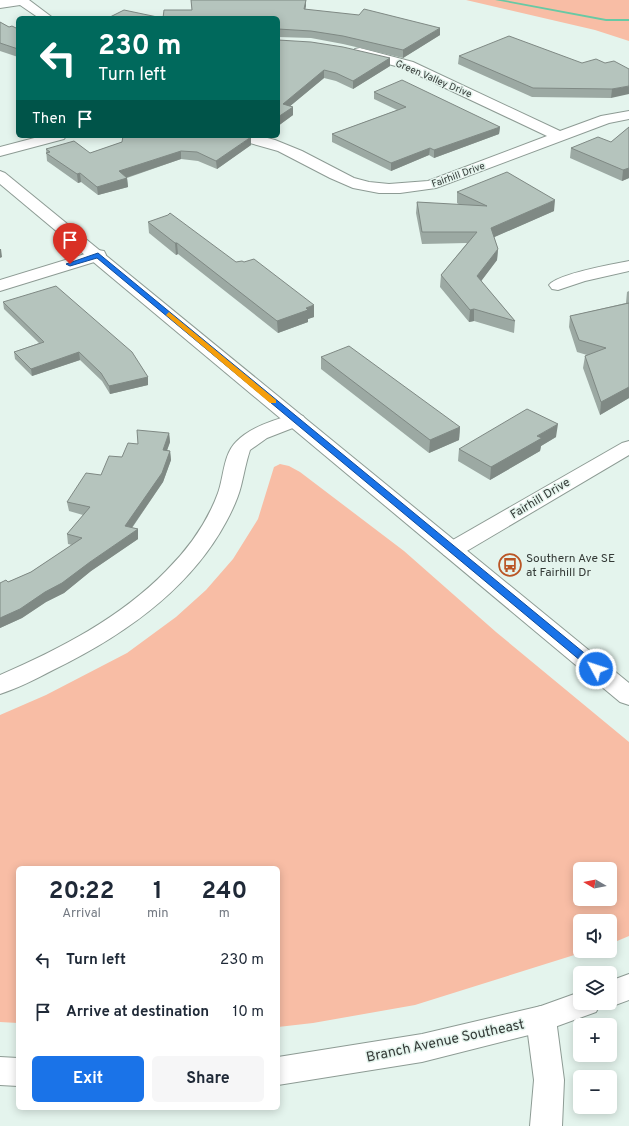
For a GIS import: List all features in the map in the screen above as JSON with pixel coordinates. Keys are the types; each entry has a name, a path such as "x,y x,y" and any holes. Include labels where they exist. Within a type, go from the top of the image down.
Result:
{"main road":[{"path":"0,4 22,1 43,16"},
{"name":"Green Valley Drive","path":"345,49 408,65 558,136"},
{"name":"Fairhill Drive","path":"249,138 281,146 349,181 383,188 406,188 431,185 606,119 629,115"},
{"path":"0,152 52,138"},
{"path":"0,176 98,255 629,696"},
{"path":"0,286 98,255"},
{"path":"558,285 580,276 629,266"},
{"path":"0,686 50,663 89,642 124,619 154,594 193,554 213,527 230,490 241,449 253,438 296,420"},
{"name":"Fairhill Drive","path":"452,550 629,447"},
{"path":"617,991 629,987"},
{"name":"Branch Avenue Southeast","path":"280,1071 422,1048 541,1019 573,1008"},
{"path":"541,1019 549,1080 546,1126"},
{"path":"0,1071 16,1072"}],"shaded area":[{"path":"466,0 629,0 629,41 595,30"},
{"path":"280,464 289,466 300,472 404,551 496,632 629,742 629,936 617,941 617,914 573,914 573,955 415,1005 313,1023 280,1027 280,866 16,866 16,1023 0,1022 0,715 46,695 127,653 176,617 206,590 233,559 258,519 274,467"}],"building":[{"path":"191,0 306,0 304,9 359,15 364,9 440,28 403,50 343,36 311,31 280,29 280,16 163,16 164,10 192,10"},
{"path":"124,10 152,16 112,16"},
{"path":"0,22 9,27 12,26 16,28 16,48 0,43"},
{"path":"509,36 582,63 596,59 605,63 614,61 629,69 629,86 612,89 533,88 459,56"},
{"path":"280,40 311,42 343,47 390,58 353,81 336,73 324,70 283,104 293,107 280,116"},
{"path":"402,80 500,127 434,150 430,148 391,163 332,134 406,107 374,92"},
{"path":"629,127 629,168 623,170 571,148 598,137 611,142"},
{"path":"123,138 250,138 216,161 197,152 181,151 119,171 127,178 97,187 80,173 77,174 46,153 50,152 46,149 74,141 90,153 122,142"},
{"path":"507,172 555,200 491,228 498,249 477,276 515,321 474,309 470,310 441,275 477,232 422,232 417,202 487,206 457,192"},
{"path":"170,213 236,262 244,262 254,259 314,305 306,308 308,310 277,321 148,222"},
{"path":"56,286 132,352 148,377 109,386 101,373 79,352 31,369 14,352 44,342 3,302"},
{"path":"629,303 629,387 601,402 585,356 606,348 579,340 570,316"},
{"path":"349,346 460,427 430,440 321,357"},
{"path":"527,409 558,424 537,436 542,438 491,467 459,449"},
{"path":"137,430 169,433 163,450 170,451 162,473 125,526 138,529 62,583 45,592 20,609 0,618 0,583 6,580 8,582 31,572 82,538 67,534 90,507 67,502 86,473 101,475 109,456 122,457 128,443 138,444"}],"waterway":[{"path":"497,0 606,20 629,20"}],"slow traffic":[{"path":"169,315 273,402"}],"place":[{"name":"Southern Ave SE at Fairhill Dr","path":"510,565"}],"route":[{"path":"70,264 98,255 596,669"}]}
